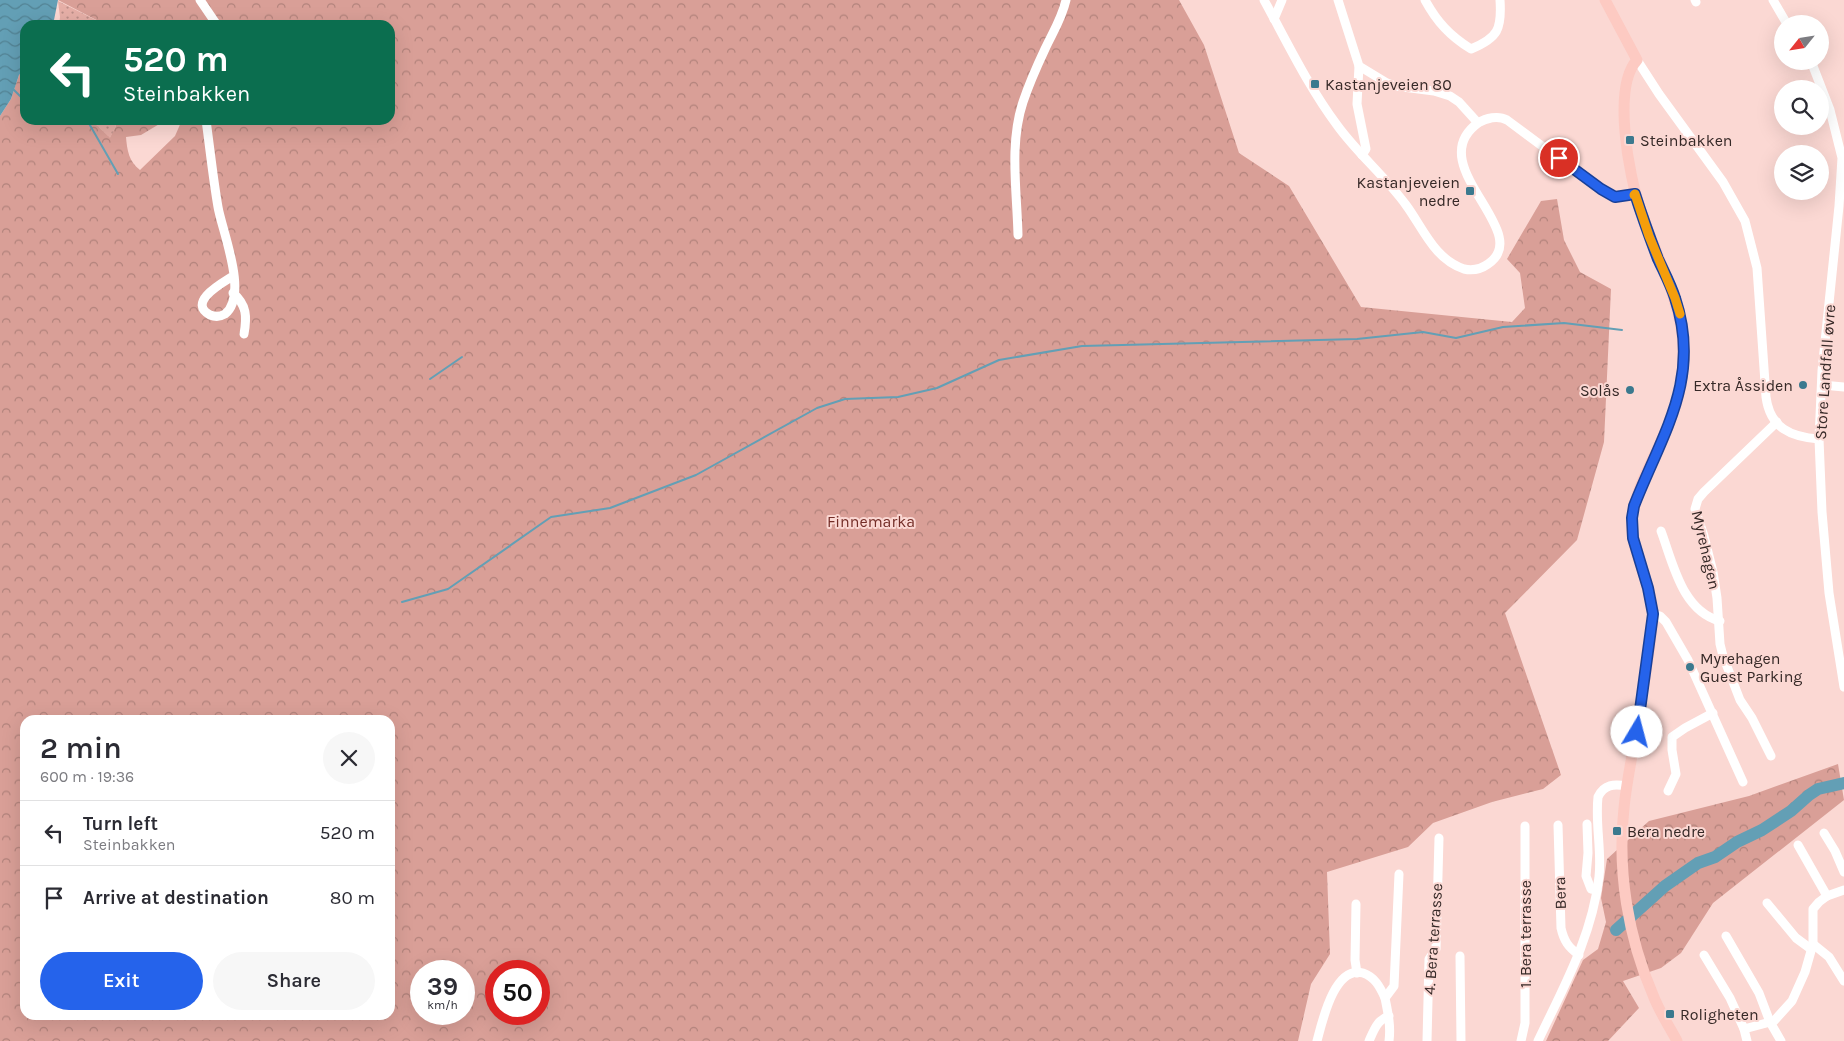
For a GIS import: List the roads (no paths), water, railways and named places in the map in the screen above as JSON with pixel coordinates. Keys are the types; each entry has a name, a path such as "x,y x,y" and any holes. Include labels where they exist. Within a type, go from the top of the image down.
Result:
{"main road":[{"path":"1605,0 1637,60 1628,76 1625,106 1626,140 1635,194 1655,252 1675,298 1683,331 1683,375 1676,407 1636,500 1632,518 1633,538 1648,588 1653,614 1637,732 1627,786 1622,835 1628,914 1636,946 1653,996 1677,1041"}],"street":[{"path":"200,0 214,20"},
{"path":"1018,235 1015,162 1017,130 1023,103 1044,49 1062,15 1066,0"},
{"path":"1264,0 1318,98 1338,126 1407,206 1438,252 1450,262 1465,269 1479,270 1491,262 1499,251 1500,235 1465,172 1462,156 1464,140 1472,129 1485,119 1502,117 1520,128 1601,189 1615,197 1635,194"},
{"path":"1274,19 1282,0"},
{"path":"1338,0 1360,66 1358,104 1366,149 1362,155"},
{"path":"1425,0 1439,24 1451,36 1471,49 1495,36 1501,14 1500,0"},
{"path":"1773,0 1782,15"},
{"path":"1637,60 1659,94 1723,182 1745,221 1757,268 1767,403 1777,422 1788,432 1795,436 1819,439"},
{"path":"1360,66 1395,86 1434,91 1450,96 1459,102 1478,123"},
{"name":"Store Landfall øvre","path":"1814,70 1830,110 1843,152 1840,206 1822,384 1819,439 1822,512 1829,593 1844,686"},
{"path":"207,125 218,210 230,252 234,276 230,308 224,314 212,316 204,309 204,298 209,291 234,276"},
{"path":"233,293 244,306 246,316 244,334"},
{"path":"1822,384 1844,387"},
{"name":"Myrehagen","path":"1771,756 1752,718 1740,700 1727,670 1720,644 1720,621 1713,572 1695,509 1704,492 1777,422"},
{"name":"Myrehagen","path":"1661,531 1684,591 1690,601 1710,619 1720,621"},
{"path":"1653,614 1660,616 1666,622 1688,660 1743,782"},
{"path":"1668,790 1676,774 1672,737 1713,713"},
{"name":"Bera","path":"1538,1041 1587,935 1597,890 1601,853 1598,797 1603,790 1614,784 1627,786"},
{"name":"Bera","path":"1587,824 1588,853 1586,876 1591,888 1597,890"},
{"name":"Bera","path":"1558,825 1561,928 1567,945 1579,954"},
{"name":"1. Bera terrasse","path":"1521,1041 1525,1023 1525,826"},
{"path":"1824,833 1835,851 1844,872"},
{"name":"4. Bera terrasse","path":"1428,1041 1429,959 1436,949 1439,838"},
{"path":"1798,845 1827,896"},
{"path":"1385,998 1394,986 1399,874"},
{"path":"1744,1029 1778,1018 1792,1002 1805,972 1812,946 1813,909 1827,896 1844,890"},
{"path":"1768,903 1796,938 1829,957 1844,982"},
{"path":"1356,904 1355,960 1357,972"},
{"path":"1726,936 1759,993 1770,1022 1781,1041"},
{"path":"1460,956 1461,1041"},
{"path":"1704,956 1730,998 1748,1041"},
{"path":"1318,1041 1326,1011 1335,989 1348,976 1357,972 1371,977 1380,986 1389,1016 1389,1041"},
{"path":"1369,1041 1377,1024 1389,1016"}],"water":[{"path":"0,0 58,0 54,20 20,20 20,74 11,99 0,116"}],"waterway":[{"path":"13,89 20,96"},
{"path":"90,125 118,174"},
{"path":"402,602 448,589 551,517 610,508 696,475 817,408 845,399 898,397 937,388 999,360 1082,346 1357,339 1423,332 1456,338 1503,327 1564,323 1622,330"},
{"path":"430,379 462,357"},
{"path":"1616,930 1665,886 1698,863 1715,857 1737,842 1762,830 1791,811 1818,789 1844,783"}],"place":[{"name":"Kastanjeveien 80","path":"1315,84"},
{"name":"Steinbakken","path":"1630,140"},
{"name":"Kastanjeveien nedre","path":"1470,191"},
{"name":"Extra Åssiden","path":"1803,385"},
{"name":"Solås","path":"1630,390"},
{"name":"Myrehagen Guest Parking","path":"1690,667"},
{"name":"Bera nedre","path":"1617,831"},
{"name":"Roligheten","path":"1670,1014"}],"park label":[{"name":"Finnemarka","path":"871,521"}]}
